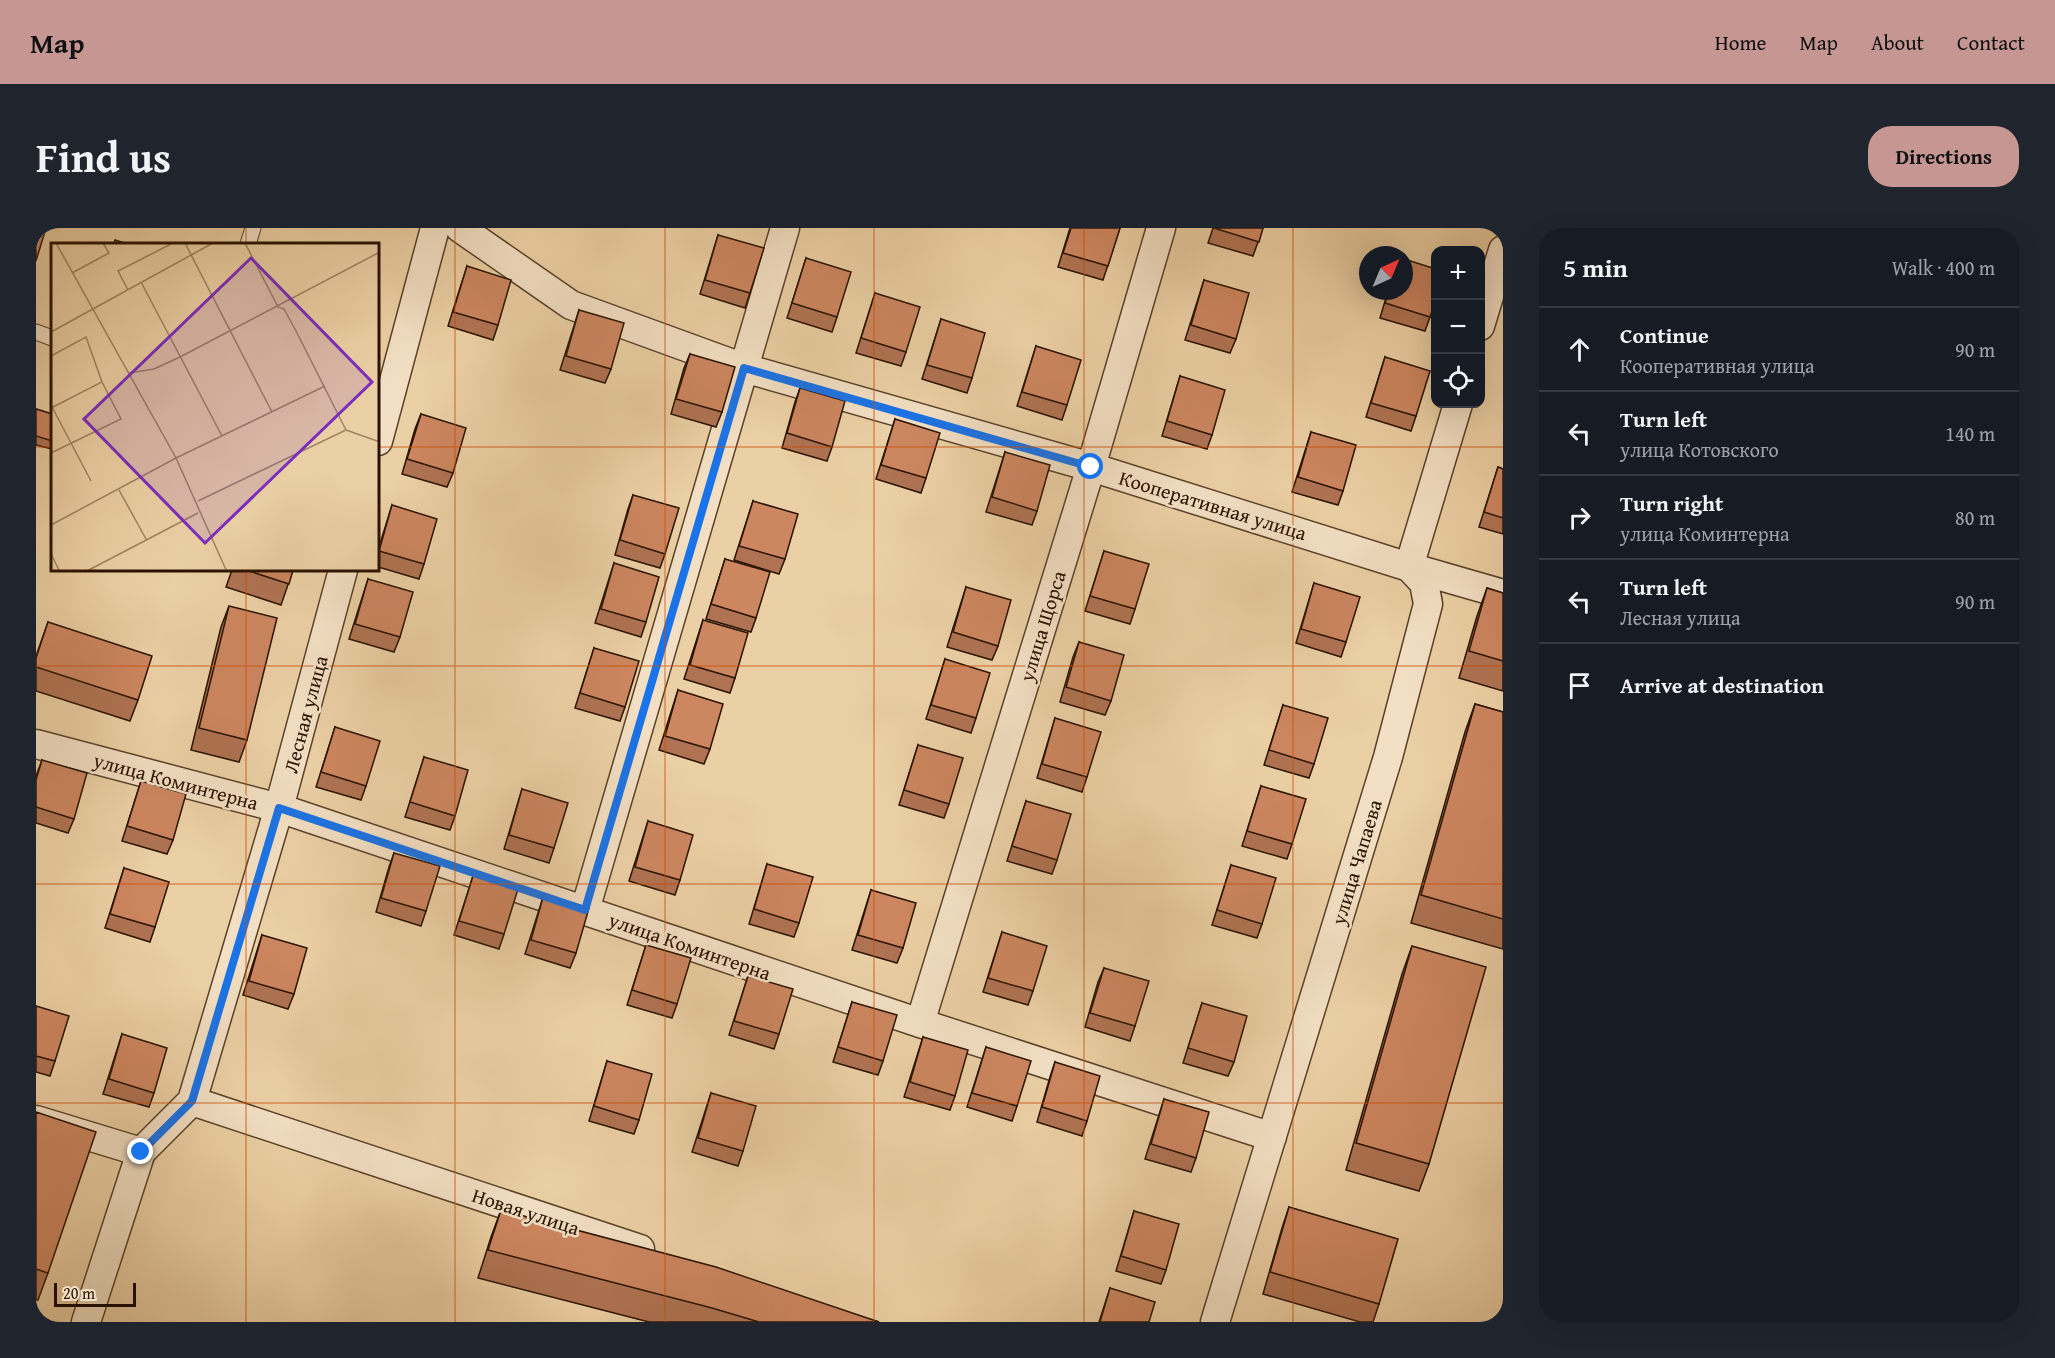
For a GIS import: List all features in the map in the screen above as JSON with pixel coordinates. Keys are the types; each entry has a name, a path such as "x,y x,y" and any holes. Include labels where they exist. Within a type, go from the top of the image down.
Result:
{"street":[{"path":"380,434 435,228"},
{"name":"Кооперативная улица","path":"460,228 571,305 744,368 1091,467 1409,567 1503,594"},
{"path":"585,910 785,228"},
{"name":"улица Щорса","path":"920,1023 1091,467 1161,228"},
{"path":"1485,309 1503,250"},
{"path":"1409,567 1457,408"},
{"name":"улица Чапаева","path":"1215,1322 1388,757 1428,604 1424,583 1409,567"},
{"name":"Лесная улица","path":"86,1322 141,1152 192,1101 279,808 342,572"},
{"name":"улица Коминтерна","path":"36,744 279,808 920,1023 1272,1137"},
{"name":"Новая улица","path":"192,1101 668,1258"},
{"path":"36,1120 141,1152"}],"lane":[{"path":"248,243 253,228"},
{"path":"36,332 51,338"}],"building":[{"path":"36,228 46,228 36,261"},
{"path":"1071,228 1120,228 1108,266 1063,253"},
{"path":"1214,228 1263,228 1259,242"},
{"path":"718,235 764,248 750,293 705,280"},
{"path":"806,258 851,272 837,317 792,303"},
{"path":"1413,262 1431,267 1430,317 1385,303 1386,300 1413,300"},
{"path":"467,266 511,280 498,325 453,312"},
{"path":"1204,280 1249,293 1236,339 1191,325"},
{"path":"875,293 920,307 906,352 861,338"},
{"path":"579,310 624,323 611,369 566,356"},
{"path":"941,319 985,333 972,378 927,365"},
{"path":"1036,346 1081,360 1067,405 1022,392"},
{"path":"690,354 735,367 722,412 676,399"},
{"path":"1385,357 1430,371 1416,416 1371,403"},
{"path":"1180,376 1225,390 1212,435 1167,421"},
{"path":"800,388 845,401 832,447 787,433"},
{"path":"36,409 51,414 51,441 36,436"},
{"path":"421,414 466,428 453,473 407,459"},
{"path":"895,419 940,433 926,478 881,465"},
{"path":"1311,432 1356,445 1343,491 1298,477"},
{"path":"1005,452 1050,465 1037,511 992,497"},
{"path":"1498,467 1503,469 1503,518 1484,512"},
{"path":"633,495 679,508 665,554 620,540"},
{"path":"753,501 798,514 785,559 739,546"},
{"path":"392,505 437,519 424,564 380,551"},
{"path":"1104,551 1149,564 1135,609 1090,596"},
{"path":"725,559 770,572 756,618 711,604"},
{"path":"614,563 659,577 646,622 601,609"},
{"path":"252,572 292,572 289,584"},
{"path":"368,579 413,592 400,637 355,624"},
{"path":"1314,583 1360,597 1346,642 1301,629"},
{"path":"966,587 1011,600 998,646 953,632"},
{"path":"1487,588 1503,593 1503,661 1469,651"},
{"path":"229,606 277,618 247,740 199,728"},
{"path":"703,620 748,633 735,678 690,665"},
{"path":"48,622 152,656 138,700 36,667 36,658"},
{"path":"1079,642 1124,655 1111,701 1066,687"},
{"path":"594,648 639,661 625,707 580,693"},
{"path":"945,659 990,673 976,718 931,705"},
{"path":"678,690 723,704 710,749 665,736"},
{"path":"1475,704 1503,712 1503,919 1421,895"},
{"path":"1283,705 1328,718 1314,764 1269,750"},
{"path":"1055,718 1101,732 1087,777 1042,764"},
{"path":"335,727 380,741 366,786 321,772"},
{"path":"918,745 963,758 949,804 904,790"},
{"path":"424,757 468,770 455,816 410,802"},
{"path":"42,760 87,773 74,819 36,807 36,780"},
{"path":"141,781 186,794 173,840 127,826"},
{"path":"1261,786 1306,799 1292,844 1247,831"},
{"path":"522,789 568,803 554,848 509,835"},
{"path":"1026,801 1071,814 1057,860 1012,846"},
{"path":"648,821 693,835 680,880 635,867"},
{"path":"394,853 440,866 426,911 381,898"},
{"path":"767,864 813,877 799,923 754,909"},
{"path":"1231,865 1276,878 1262,924 1217,910"},
{"path":"124,868 169,882 155,927 110,914"},
{"path":"473,876 518,889 504,934 459,921"},
{"path":"871,890 916,903 903,948 858,935"},
{"path":"544,894 589,908 576,953 531,940"},
{"path":"1002,932 1047,946 1033,991 988,978"},
{"path":"262,935 307,948 294,994 249,981"},
{"path":"646,945 691,958 677,1004 632,990"},
{"path":"1412,946 1486,967 1429,1164 1356,1143"},
{"path":"1104,968 1149,981 1135,1026 1090,1013"},
{"path":"748,976 793,989 779,1034 734,1021"},
{"path":"852,1002 897,1015 883,1061 838,1047"},
{"path":"1202,1003 1247,1016 1234,1062 1188,1048"},
{"path":"36,1006 69,1016 55,1061 36,1056"},
{"path":"122,1034 167,1048 154,1093 109,1079"},
{"path":"923,1037 968,1050 955,1096 910,1082"},
{"path":"986,1047 1031,1061 1017,1106 972,1093"},
{"path":"607,1061 652,1074 639,1120 594,1106"},
{"path":"1055,1062 1100,1076 1087,1121 1042,1107"},
{"path":"711,1093 756,1106 743,1151 698,1138"},
{"path":"1164,1099 1209,1112 1196,1158 1151,1144"},
{"path":"36,1112 96,1132 48,1273 36,1269"},
{"path":"1289,1207 1398,1239 1379,1304 1270,1272"},
{"path":"501,1210 716,1267 879,1322 759,1322 488,1250"},
{"path":"1134,1211 1179,1224 1166,1270 1121,1256"},
{"path":"1110,1288 1155,1302 1149,1322 1100,1322"}],"route":[{"path":"141,1152 192,1101 279,808 585,910 744,368 1091,467"}]}
